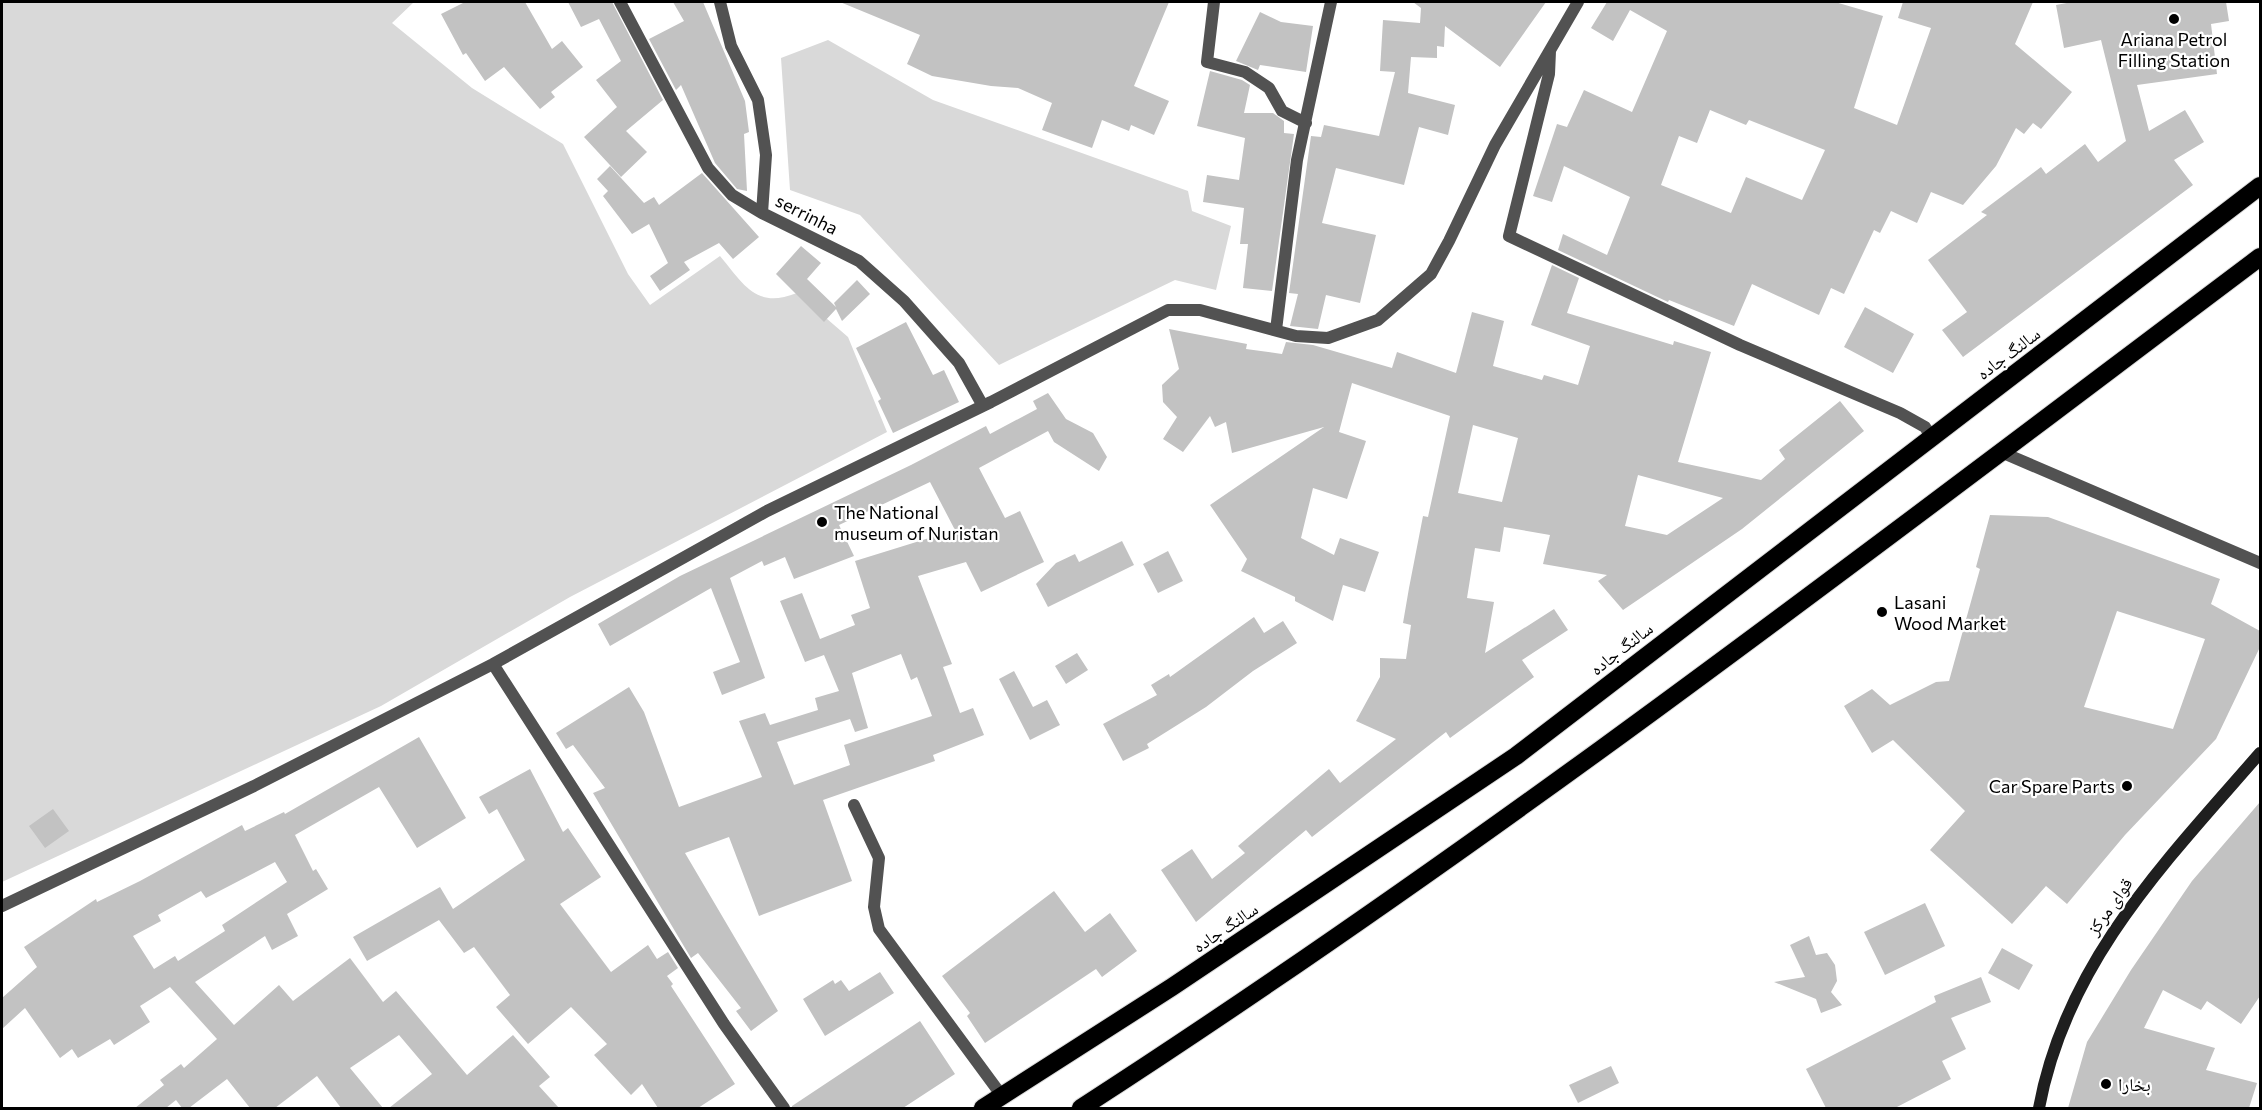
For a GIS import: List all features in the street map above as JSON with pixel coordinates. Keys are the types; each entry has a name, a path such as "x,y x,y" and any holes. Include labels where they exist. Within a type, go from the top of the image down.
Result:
{"highway":[{"name":"سالنگ جاده","path":"983,1108 1172,987 1516,756 2260,186"},
{"path":"1081,1108 1198,1033 1552,785 2260,257"}],"main road":[{"name":"قوای مرکز","path":"2039,1108 2046,1072 2066,1015 2102,948 2145,885 2260,753"}],"street":[{"path":"620,2 708,168 732,195 762,213"},
{"name":"serrinha","path":"720,2 732,46 758,100 766,155 762,213 859,261 904,301 959,363 983,406"},
{"path":"1214,2 1207,62 1245,72 1269,88 1282,111 1306,123"},
{"path":"1276,330 1297,160 1331,2"},
{"path":"2,906 254,786 493,664 767,511 983,406 1168,309 1200,310 1296,336 1328,338 1378,320 1431,274 1495,145 1578,2"},
{"path":"1550,47 1549,74 1509,236 1740,345 1900,413 1925,427 1932,438"},
{"path":"2001,452 2260,563"},
{"path":"493,664 724,1024 784,1108"},
{"path":"854,805 879,858 874,907 879,929 1002,1096"}],"shaded area":[{"path":"2,2 414,2 392,23 472,88 563,144 628,274 650,305 720,256 752,292 771,298 797,293 848,337 887,432 570,597 381,706 2,882"},
{"path":"828,40 933,100 1188,191 1192,211 1231,226 1216,290 1175,280 999,365 860,215 790,190 781,58"}],"building":[{"path":"465,2 525,2 552,49 562,41 583,67 551,92 555,97 540,109 504,67 485,81 466,53 463,55 441,14"},
{"path":"568,2 612,2 663,100 626,131 647,152 621,177 584,137 617,107 596,80 621,61 599,19 581,27"},
{"path":"673,2 703,2 745,101 749,132 744,134 747,191 737,189 715,163 681,85 676,90 649,39 684,21"},
{"path":"840,2 1169,2 1134,86 1169,101 1154,135 1131,125 1129,131 1102,120 1092,148 1042,130 1052,103 1018,88 932,76 907,64 920,35"},
{"path":"1413,2 1546,2 1500,67 1445,26 1444,47 1437,46 1437,58 1411,57 1408,93 1455,105 1448,135 1419,127 1404,185 1336,168 1322,223 1376,235 1360,303 1326,295 1318,329 1290,326 1298,294 1289,293 1311,136 1321,137 1324,125 1379,136 1395,72 1380,71 1383,20 1420,23 1421,8"},
{"path":"1607,2 1835,2 1883,16 1854,108 1897,125 1931,28 1898,18 1903,2 2033,2 2015,44 2072,92 2041,129 2033,123 2024,134 2016,128 1996,166 1963,205 1931,192 1917,223 1891,211 1880,233 1874,230 1844,294 1831,288 1819,315 1752,284 1734,326 1669,300 1668,302 1558,250 1563,234 1607,255 1630,197 1564,166 1552,202 1533,196 1557,124 1567,127 1584,90 1632,112 1667,31 1630,10 1613,41 1591,28","holes":["1710,110 1746,125 1749,120 1825,150 1802,200 1746,177 1731,213 1661,185 1679,136 1697,143"]},
{"path":"2072,2 2226,2 2229,21 2211,24 2217,74 2137,85 2149,131 2185,110 2204,142 2174,160 2193,185 1963,357 1942,330 1967,312 1928,260 1987,215 1981,212 2041,167 2046,174 2085,144 2098,162 2126,141 2101,40 2064,48 2056,5"},
{"path":"1260,12 1281,22 1313,26 1306,72 1260,65 1258,70 1236,61"},
{"path":"1210,71 1242,80 1250,85 1244,113 1273,113 1284,121 1284,133 1294,134 1272,291 1243,288 1248,244 1240,244 1244,208 1203,202 1207,175 1239,180 1245,138 1197,126"},
{"path":"610,166 644,203 654,197 659,205 702,173 759,237 733,259 719,243 684,262 690,270 660,291 650,276 668,263 649,224 632,234 603,196 608,191 597,179"},
{"path":"801,246 821,263 807,279 836,307 834,303 857,280 870,294 842,321 836,309 824,322 776,274"},
{"path":"1552,265 1579,278 1567,313 1673,345 1674,341 1711,352 1678,462 1761,480 1785,459 1779,450 1840,401 1864,431 1742,529 1623,610 1598,581 1607,575 1543,564 1550,535 1504,527 1500,552 1475,548 1467,598 1494,602 1485,653 1554,609 1568,630 1522,660 1534,677 1450,738 1446,732 1312,837 1306,830 1196,922 1161,870 1192,849 1212,879 1245,853 1238,846 1329,769 1340,783 1396,739 1356,721 1380,677 1380,658 1406,659 1411,625 1403,623 1409,588 1423,516 1428,517 1450,416 1352,383 1339,432 1366,441 1347,499 1313,488 1301,538 1334,555 1340,538 1379,552 1365,592 1343,585 1333,621 1295,601 1295,597 1241,571 1247,559 1210,505 1324,427 1232,453 1226,422 1215,427 1210,416 1183,452 1163,439 1177,417 1163,402 1162,385 1179,369 1169,329 1247,344 1246,349 1282,354 1286,342 1313,345 1392,368 1397,352 1456,373 1472,312 1504,321 1493,366 1542,380 1544,375 1578,385 1590,346 1531,325","holes":["1473,425 1518,438 1502,502 1458,493","1638,475 1723,498 1667,535 1625,526"]},
{"path":"1865,307 1914,334 1893,373 1844,347"},
{"path":"906,322 933,375 944,370 959,402 893,433 878,401 881,399 856,348"},
{"path":"1048,393 1066,419 1093,433 1107,457 1099,471 1054,442 1048,431 979,468 1005,518 1020,511 1044,562 981,592 966,562 918,576 952,664 943,667 960,713 973,708 984,735 933,755 935,761 823,800 852,881 759,916 729,837 685,853 778,1011 751,1031 736,1011 741,1008 698,953 691,958 593,793 605,788 573,745 566,749 556,733 629,687 644,712 679,807 762,777 739,721 765,713 770,725 818,710 815,698 839,691 824,655 805,662 780,601 802,593 820,639 855,625 851,615 870,608 855,561 955,530 930,482 839,525 854,556 794,579 785,557 764,566 762,561 730,578 765,678 722,695 713,672 740,662 711,588 610,646 598,624 680,576 911,465 986,426 990,434 1037,409 1033,401","holes":["901,654 911,680 917,677 932,716 844,745 850,765 794,785 777,742 850,719 855,732 868,728 852,673"]},
{"path":"1990,515 2048,517 2220,579 2211,604 2260,631 2260,647 2216,739 2125,835 2067,904 2046,886 2012,924 1930,850 1965,811 1893,740 1872,753 1844,706 1872,689 1890,705 1936,682 1949,681 1980,569 1976,567","holes":["2117,611 2205,639 2173,729 2084,707"]},
{"path":"1122,541 1134,565 1048,607 1036,584 1056,563 1075,554 1079,562"},
{"path":"1168,551 1183,581 1158,593 1143,564"},
{"path":"1254,617 1264,633 1283,621 1297,643 1253,671 1206,707 1147,744 1149,748 1123,761 1103,724 1157,695 1151,685 1169,674 1170,677"},
{"path":"1077,653 1088,670 1066,684 1055,666"},
{"path":"1014,671 1033,707 1047,700 1060,725 1030,740 999,679"},
{"path":"419,737 466,818 417,848 379,787 295,835 313,871 316,869 328,889 287,914 298,936 272,950 265,936 195,982 234,1025 279,985 293,1001 350,958 383,1002 396,991 467,1075 513,1035 550,1077 539,1086 559,1108 389,1108 432,1074 399,1035 350,1068 383,1108 341,1108 317,1076 275,1108 250,1108 227,1079 189,1108 182,1108 176,1100 166,1108 135,1108 164,1085 160,1080 181,1064 184,1068 217,1039 170,987 140,1006 150,1022 114,1045 110,1039 78,1058 72,1049 60,1058 25,1008 2,1029 2,998 37,967 24,947 96,899 97,902 140,881 242,825 245,831 284,812 285,814","holes":["275,862 287,882 222,925 225,931 178,961 175,956 154,969 133,936 161,921 158,915 201,891 206,898"]},
{"path":"530,769 563,832 568,828 601,877 560,904 611,972 648,945 657,959 668,952 678,968 667,976 673,984 671,986 735,1084 698,1108 658,1108 642,1084 631,1095 594,1055 607,1044 571,1007 528,1044 496,1007 510,995 474,947 464,953 439,920 367,961 353,937 440,887 453,909 525,860 497,809 489,814 479,797"},
{"path":"2260,802 2260,996 2241,1024 2207,1001 2201,1010 2163,990 2144,1028 2215,1048 2206,1070 2257,1083 2249,1108 2068,1108 2087,1042 2131,970 2192,881"},
{"path":"53,809 69,831 45,848 29,826"},
{"path":"1054,891 1085,932 1110,913 1137,951 1102,977 1096,969 985,1043 967,1016 970,1013 942,976"},
{"path":"1925,903 1945,946 1885,975 1864,932"},
{"path":"1809,936 1816,955 1827,953 1835,965 1837,981 1831,992 1842,1005 1821,1013 1816,999 1774,982 1805,977 1790,945"},
{"path":"2002,948 2033,965 2019,990 1988,973"},
{"path":"880,972 894,993 825,1036 803,999 833,980 835,984 841,980 849,991"},
{"path":"1981,977 1991,1002 1951,1018 1966,1049 1942,1061 1951,1079 1895,1108 1826,1108 1806,1069 1936,1002 1934,996"},
{"path":"920,1021 955,1074 903,1108 792,1108 792,1106"},
{"path":"1611,1066 1619,1083 1578,1103 1569,1085"}],"place":[{"name":"Ariana Petrol Filling Station","path":"2174,19"},
{"name":"The National museum of Nuristan","path":"822,522"},
{"name":"Lasani Wood Market","path":"1882,612"},
{"name":"Car Spare Parts","path":"2127,786"},
{"name":"بخارا","path":"2106,1084"}]}
